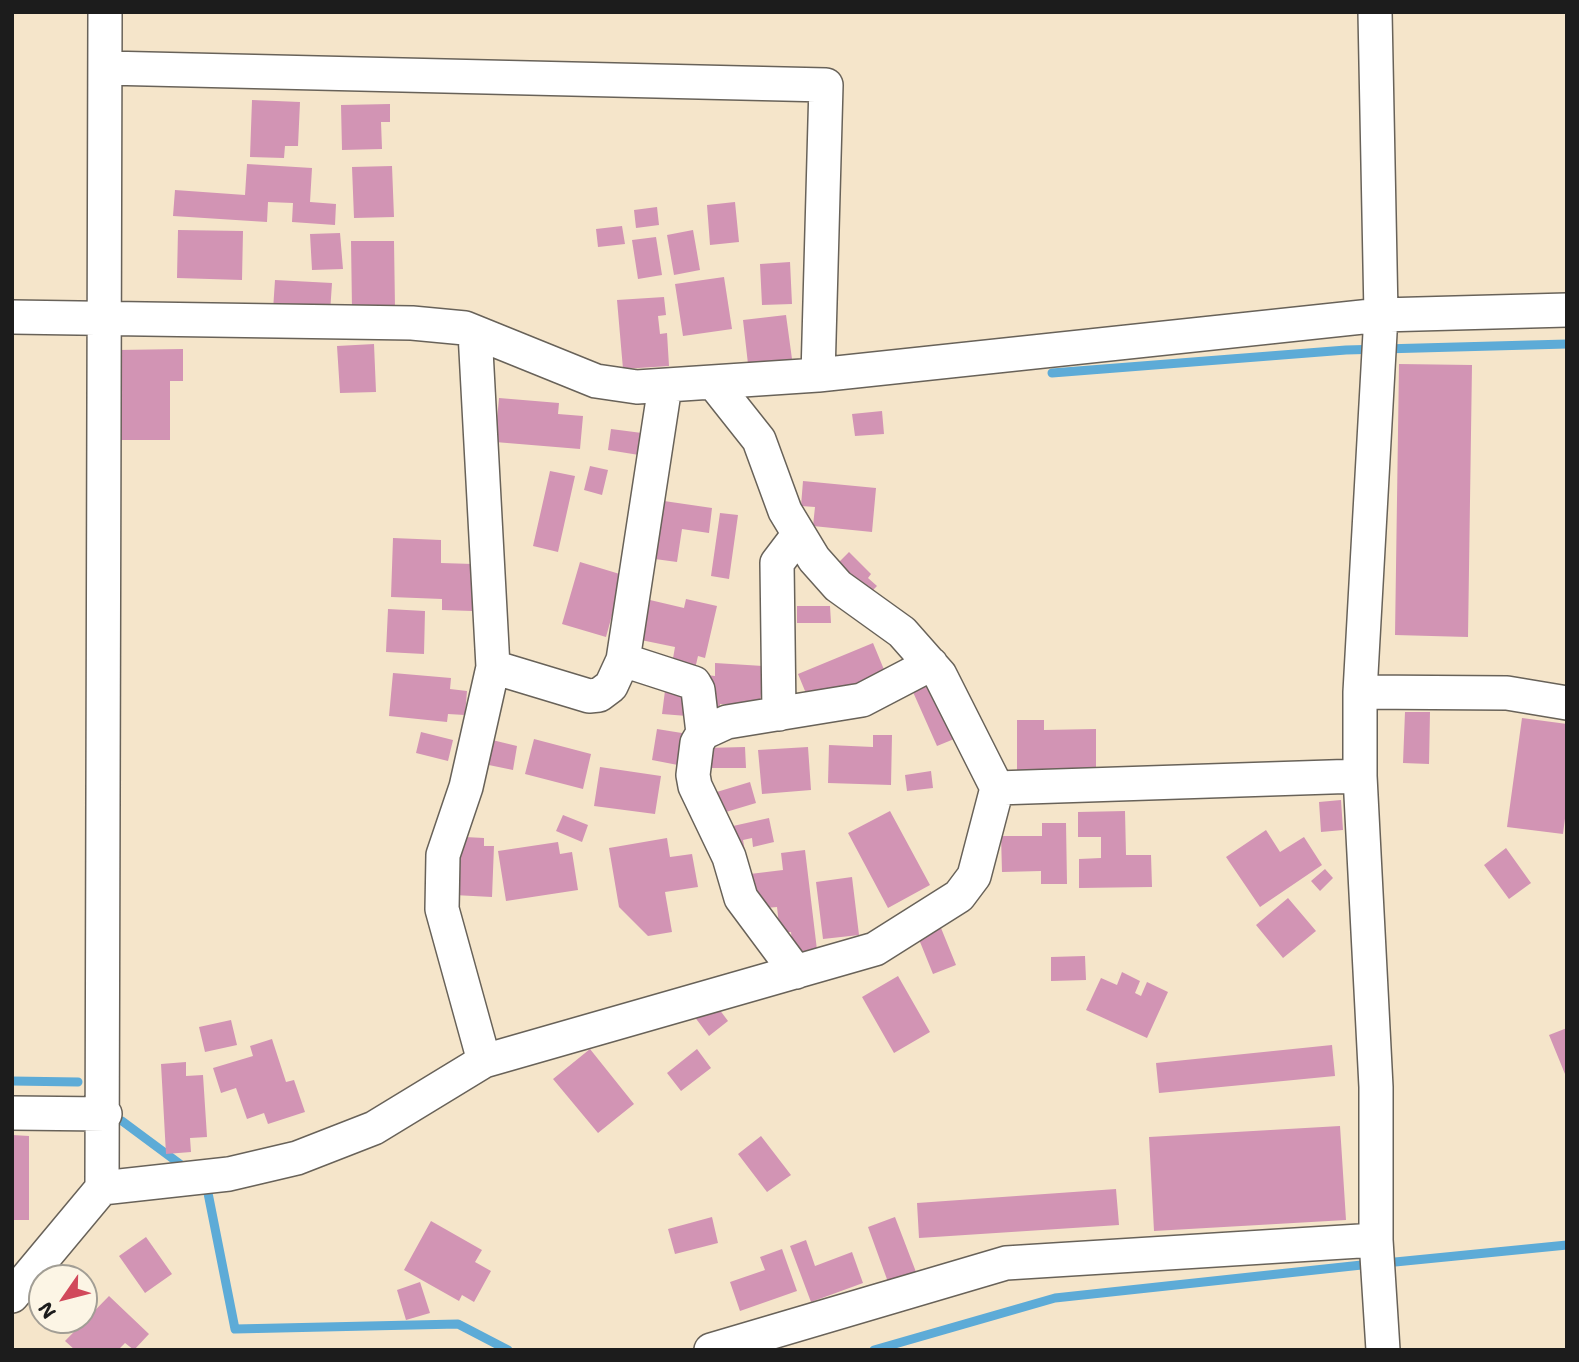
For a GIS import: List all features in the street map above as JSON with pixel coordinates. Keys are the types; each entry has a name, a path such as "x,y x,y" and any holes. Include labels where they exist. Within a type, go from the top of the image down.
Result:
{"street":[{"path":"12,1296 102,1188 105,1114 105,12"},
{"path":"1375,12 1381,315 1360,692 1360,776 1376,1087 1377,1240 1384,1350"},
{"path":"106,68 826,85 818,375"},
{"path":"12,317 412,323 465,328 596,381 637,387 818,375 1381,315 1567,310"},
{"path":"475,332 493,667 466,786 443,855 442,909 484,1061"},
{"path":"102,1188 229,1174 297,1158 374,1128 484,1061 875,949 959,896 974,876 997,788 940,675 902,632 838,586 814,559 785,511 759,440 713,382"},
{"path":"493,667 589,696 599,695 611,686 623,660 665,386"},
{"path":"779,714 777,563 799,534"},
{"path":"623,660 694,683 698,690 703,733"},
{"path":"796,972 741,898 729,858 695,786 693,775 697,743 703,733 727,722 862,700 931,664"},
{"path":"1360,692 1507,693 1567,703"},
{"path":"997,788 1360,776"},
{"path":"12,1113 105,1114"},
{"path":"711,1350 1006,1263 1377,1240"}],"building":[{"path":"252,100 300,102 298,146 285,146 284,158 250,157"},
{"path":"390,104 390,122 381,122 382,149 342,150 341,105"},
{"path":"247,164 312,168 310,202 336,204 335,225 292,222 293,203 268,202 267,222 173,216 175,190 245,195"},
{"path":"392,166 394,217 354,218 352,167"},
{"path":"735,202 739,242 710,245 707,205"},
{"path":"657,207 659,225 636,228 634,210"},
{"path":"622,226 625,244 598,247 596,229"},
{"path":"178,230 243,231 242,280 177,278"},
{"path":"693,230 700,270 674,275 667,235"},
{"path":"340,233 343,269 312,270 310,234"},
{"path":"656,237 662,275 638,279 632,240"},
{"path":"351,241 394,241 395,308 352,309"},
{"path":"790,262 792,304 762,305 760,264"},
{"path":"724,277 732,329 683,336 675,284"},
{"path":"275,280 332,283 330,313 273,310"},
{"path":"664,297 666,315 658,316 660,334 667,333 669,366 623,369 617,300"},
{"path":"786,315 792,359 748,364 743,320"},
{"path":"374,344 376,392 340,393 337,346"},
{"path":"183,349 183,381 170,381 170,440 118,440 117,350"},
{"path":"1399,364 1472,365 1468,637 1395,635"},
{"path":"499,398 559,403 558,414 583,416 580,449 495,442"},
{"path":"882,411 884,434 855,436 852,414"},
{"path":"611,429 642,433 639,455 608,450"},
{"path":"590,466 608,470 602,495 584,490"},
{"path":"550,471 575,476 558,552 533,546"},
{"path":"803,481 876,488 872,532 813,526 815,507 801,506"},
{"path":"664,501 712,508 709,533 682,529 677,562 655,559"},
{"path":"720,513 738,515 729,579 711,576"},
{"path":"393,538 441,540 441,563 473,564 472,611 442,610 442,599 391,597"},
{"path":"849,552 871,574 868,578 877,586 868,595 836,565"},
{"path":"580,562 623,575 606,637 562,624"},
{"path":"686,599 717,606 705,658 698,656 695,669 672,664 675,647 641,640 650,600 684,608"},
{"path":"797,606 830,606 831,623 797,623"},
{"path":"388,609 425,611 424,654 386,652"},
{"path":"873,643 885,672 810,703 798,674"},
{"path":"715,663 763,666 760,707 720,704 719,719 706,675 715,676"},
{"path":"393,673 451,678 450,689 467,691 465,715 448,714 447,722 389,716"},
{"path":"935,682 959,737 937,746 913,692"},
{"path":"666,683 690,685 687,716 662,714"},
{"path":"1405,712 1430,712 1429,764 1403,763"},
{"path":"1522,718 1567,724 1567,803 1563,834 1507,827"},
{"path":"1017,720 1044,720 1044,730 1096,729 1096,770 1017,771"},
{"path":"657,729 688,734 683,766 652,760"},
{"path":"421,732 453,740 448,761 416,753"},
{"path":"873,735 892,735 891,785 828,783 829,745 873,747"},
{"path":"488,739 517,746 513,770 484,764"},
{"path":"534,739 591,754 583,789 525,774"},
{"path":"745,747 746,768 705,768 705,748"},
{"path":"808,747 811,790 762,794 758,750"},
{"path":"600,767 661,776 655,814 594,806"},
{"path":"931,771 933,788 907,791 905,775"},
{"path":"750,782 756,803 716,815 710,794"},
{"path":"1341,800 1343,830 1321,832 1319,802"},
{"path":"890,811 930,885 888,908 848,833"},
{"path":"1125,811 1126,855 1151,855 1152,887 1079,888 1079,859 1101,858 1101,837 1078,837 1078,812"},
{"path":"563,815 588,825 582,842 556,831"},
{"path":"769,818 774,842 753,847 752,838 743,840 747,862 724,828"},
{"path":"1042,823 1066,823 1067,884 1041,884 1041,871 1002,872 1001,836 1042,836"},
{"path":"1266,830 1280,852 1304,837 1322,865 1260,907 1226,857"},
{"path":"465,837 484,838 484,846 494,846 492,897 454,895 456,844 464,845"},
{"path":"667,838 670,857 692,854 698,887 665,892 672,932 648,936 619,907 609,848"},
{"path":"558,842 560,854 572,852 578,890 506,901 498,851"},
{"path":"1506,848 1531,883 1509,899 1484,865"},
{"path":"805,850 817,950 793,953 791,932 780,933 777,907 754,909 750,874 783,870 781,853"},
{"path":"1325,869 1333,878 1320,891 1311,881"},
{"path":"852,877 859,935 823,939 816,882"},
{"path":"1288,898 1316,931 1283,958 1256,925"},
{"path":"941,928 956,965 933,974 918,937"},
{"path":"1085,956 1086,980 1051,981 1051,957"},
{"path":"1122,972 1140,981 1135,993 1141,996 1147,982 1168,992 1147,1038 1086,1010 1101,978 1117,985"},
{"path":"898,976 930,1032 894,1053 862,997"},
{"path":"713,1001 728,1021 709,1036 694,1016"},
{"path":"231,1020 237,1045 205,1052 199,1027"},
{"path":"1567,1028 1567,1073 1565,1074 1549,1035"},
{"path":"272,1039 286,1082 294,1080 305,1112 268,1124 264,1113 247,1119 236,1088 221,1093 213,1068 253,1056 250,1046"},
{"path":"1332,1045 1335,1076 1159,1093 1156,1063"},
{"path":"590,1049 634,1104 598,1133 553,1079"},
{"path":"697,1049 711,1068 681,1091 667,1073"},
{"path":"186,1062 186,1076 203,1075 207,1137 190,1138 191,1152 166,1154 161,1064"},
{"path":"1340,1126 1346,1220 1154,1231 1149,1137"},
{"path":"12,1135 29,1136 29,1220 12,1220"},
{"path":"761,1136 791,1175 767,1192 738,1154"},
{"path":"1116,1189 1119,1225 919,1238 917,1203"},
{"path":"712,1217 718,1243 675,1254 668,1229"},
{"path":"895,1217 916,1272 888,1282 868,1227"},
{"path":"431,1221 482,1250 475,1262 491,1271 474,1302 462,1295 459,1301 404,1270"},
{"path":"146,1237 172,1274 145,1293 119,1256"},
{"path":"806,1240 815,1266 852,1252 863,1283 811,1302 790,1246"},
{"path":"782,1249 797,1291 740,1311 730,1282 765,1270 760,1257"},
{"path":"420,1282 430,1313 406,1320 397,1290"},
{"path":"109,1296 149,1334 134,1350 125,1343 118,1350 75,1350 65,1341 72,1334 98,1334 98,1307"}],"waterway":[{"path":"1052,373 1346,350 1567,344"},
{"path":"12,1081 78,1082"},
{"path":"122,1121 184,1167"},
{"path":"208,1193 235,1329 458,1324 508,1350"},
{"path":"1385,1263 1567,1245"},
{"path":"874,1350 1055,1298 1371,1264"}]}
